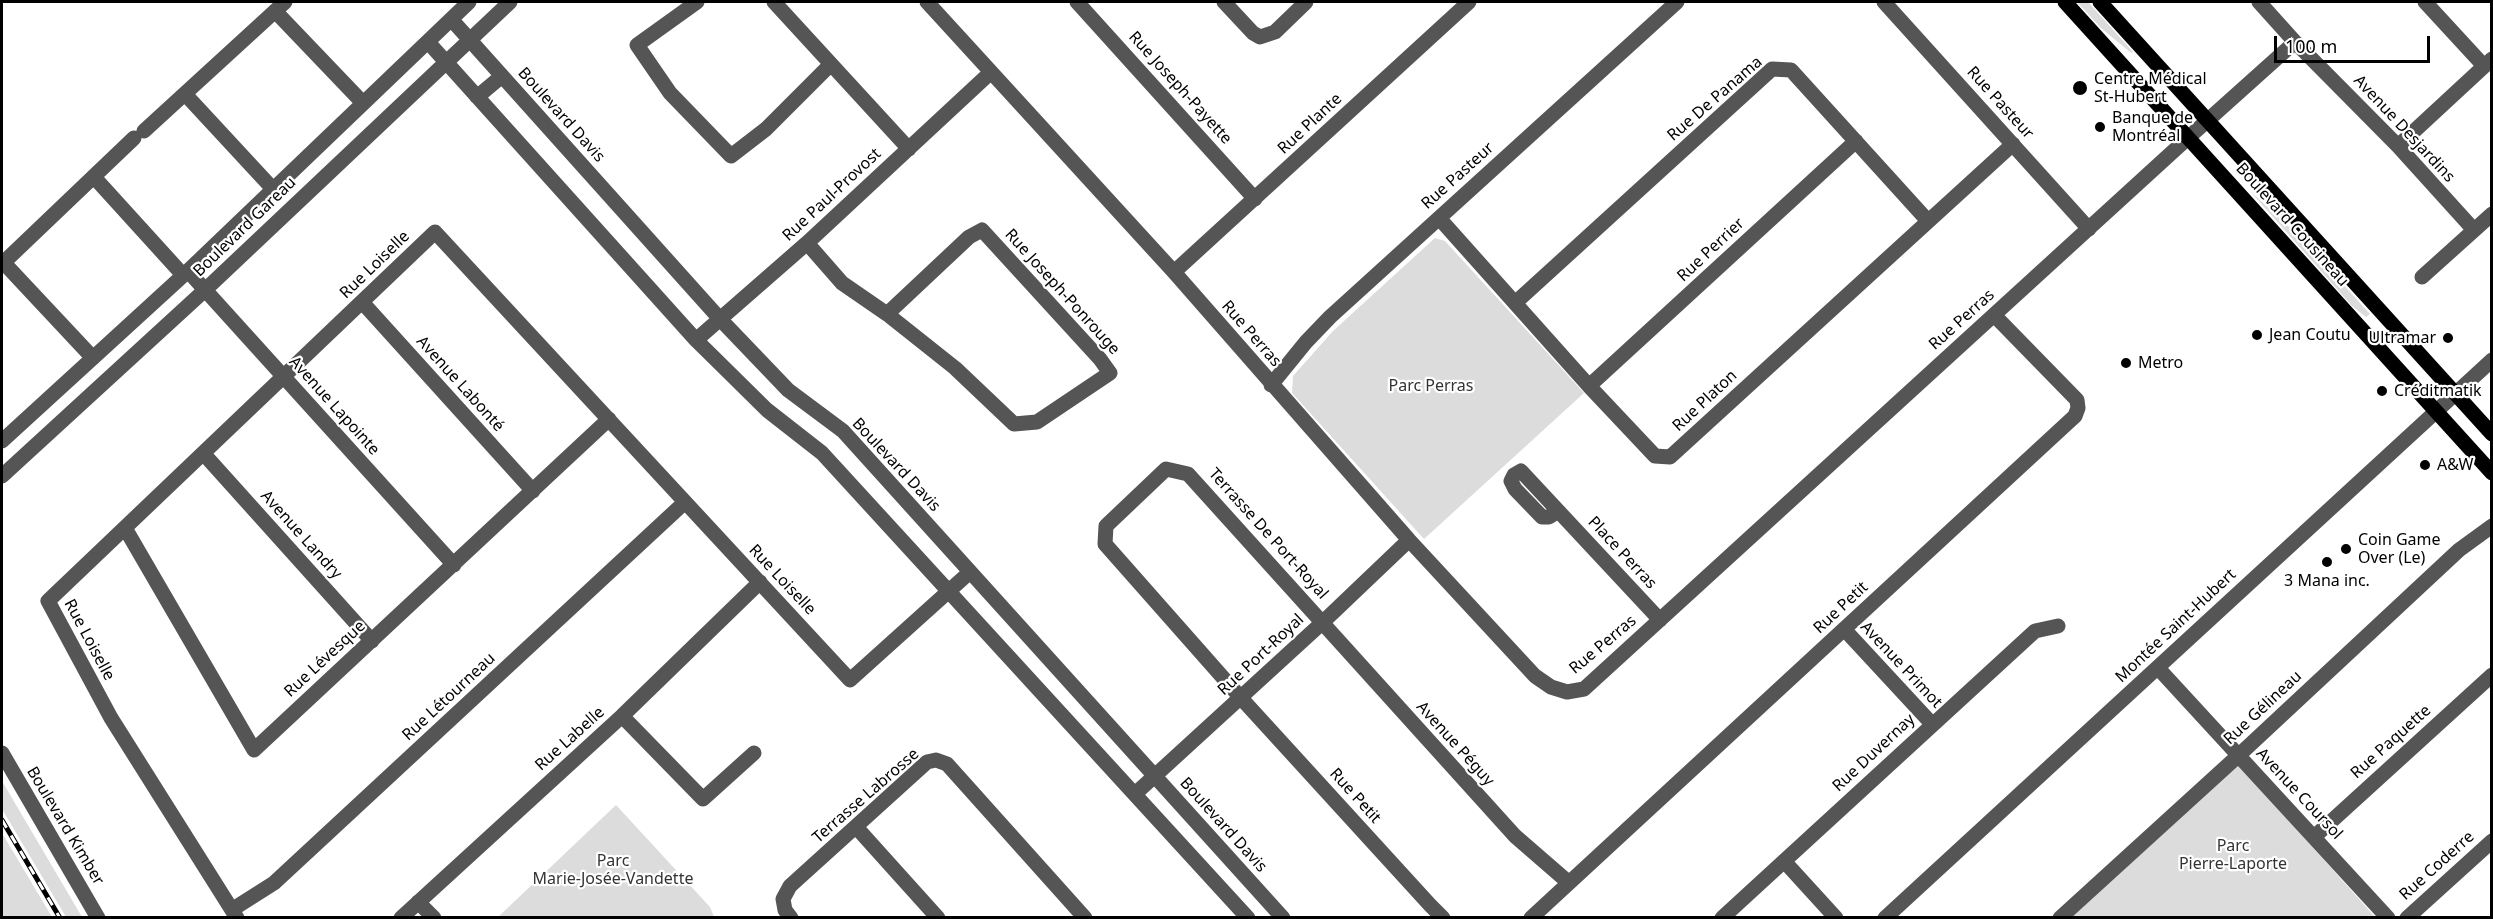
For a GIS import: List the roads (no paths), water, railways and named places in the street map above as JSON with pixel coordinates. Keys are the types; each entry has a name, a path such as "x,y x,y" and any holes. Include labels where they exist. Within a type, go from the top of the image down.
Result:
{"main road":[{"name":"Boulevard Cousineau","path":"2065,2 2492,473"},
{"name":"Boulevard Cousineau","path":"2100,2 2492,434"}],"street":[{"name":"Boulevard Gareau","path":"2,441 185,273 469,2"},
{"name":"Boulevard Gareau","path":"2,476 205,290 510,2"},
{"path":"697,2 637,45 670,93 731,156 766,129 830,65"},
{"path":"774,2 909,149"},
{"name":"Rue Joseph-Payette","path":"1077,2 1256,199"},
{"path":"1224,2 1260,38 1275,32 1306,2"},
{"name":"Rue Plante","path":"1174,272 1469,2"},
{"name":"Rue Pasteur","path":"1271,385 1330,317 1677,2"},
{"name":"Rue Pasteur","path":"1884,2 2089,229"},
{"name":"Avenue Desjardins","path":"2259,2 2295,42 2398,146 2474,230"},
{"path":"2398,146 2488,62 2425,2"},
{"name":"Rue Perras","path":"931,5 990,73 1174,272 1409,540 1535,676 1551,687 1567,692 1584,689 2295,42"},
{"path":"93,358 2,263 280,6 363,103"},
{"name":"Boulevard Davis","path":"451,19 720,319 788,390 843,431 1283,918"},
{"path":"428,42 696,340 767,410 822,453 1248,918"},
{"name":"Rue De Panama","path":"1515,303 1772,69 1791,70 1928,221"},
{"name":"Rue Paul-Provost","path":"696,340 807,243 990,73"},
{"path":"477,97 502,76"},
{"path":"185,94 273,189"},
{"name":"Rue Perrier","path":"1589,386 1856,141"},
{"name":"Rue Platon","path":"1439,218 1589,386 1655,456 1670,457 2013,144"},
{"name":"Avenue Lapointe","path":"94,177 185,273 205,290 454,565"},
{"path":"2422,277 2492,214"},
{"name":"Rue Joseph-Ponrouge","path":"807,243 842,283 887,314 956,368 1014,424 1037,422 1110,373 1096,353 982,230 969,237 887,314"},
{"name":"Rue Loiselle","path":"235,913 111,718 48,601 435,232 609,419 684,504 850,680 970,572"},
{"name":"Avenue Labonté","path":"362,302 533,491"},
{"name":"Rue Petit","path":"1531,918 2075,416 2078,408 2077,400 1994,315"},
{"name":"Montée Saint-Hubert","path":"1885,918 2492,360"},
{"name":"Rue Lévesque","path":"125,528 254,750 609,419"},
{"name":"Avenue Landry","path":"204,453 372,641"},
{"name":"Terrasse De Port-Royal","path":"1241,698 1105,544 1106,526 1166,469 1188,474 1323,622"},
{"name":"Rue Létourneau","path":"235,913 274,883 684,504"},
{"name":"Place Perras","path":"1557,512 1660,620"},
{"name":"Rue Gélineau","path":"2060,918 2459,550 2492,526"},
{"name":"Rue Port-Royal","path":"1136,794 1409,540"},
{"name":"Rue Labelle","path":"401,918 622,716 760,582"},
{"name":"Avenue Péguy","path":"1323,622 1332,636 1515,836 1568,882"},
{"name":"Rue Duvernay","path":"1722,918 2035,631 2058,627"},
{"name":"Avenue Primot","path":"1845,629 1932,724"},
{"name":"Avenue Coursol","path":"2158,668 2388,918"},
{"name":"Rue Paquette","path":"2314,837 2492,675"},
{"name":"Rue Petit","path":"1241,698 1443,918"},
{"path":"622,716 703,799 754,753"},
{"name":"Boulevard Kimber","path":"2,753 98,918"},
{"name":"Terrasse Labrosse","path":"791,918 785,910 783,899 790,886 857,828 927,762 936,760 947,764 1085,918"},
{"path":"857,828 938,918"},
{"name":"Rue Coderre","path":"2407,918 2492,841"},
{"path":"1784,861 1836,918"},
{"path":"418,902 434,918"}],"railway":[{"path":"2,820 60,918"}],"place":[{"name":"Centre Médical St-Hubert","path":"2080,88"},
{"name":"Banque de Montréal","path":"2100,127"},
{"name":"Jean Coutu","path":"2257,335"},
{"name":"Ultramar","path":"2448,338"},
{"name":"Metro","path":"2126,363"},
{"name":"Créditmatik","path":"2382,391"},
{"name":"A&W","path":"2425,465"},
{"name":"Coin Game Over (Le)","path":"2346,549"},
{"name":"3 Mana inc.","path":"2327,562"}],"park label":[{"name":"Parc Perras","path":"1431,386"},
{"name":"Parc Pierre-Laporte","path":"2233,855"},
{"name":"Parc Marie-Josée-Vandette","path":"613,870"}]}
